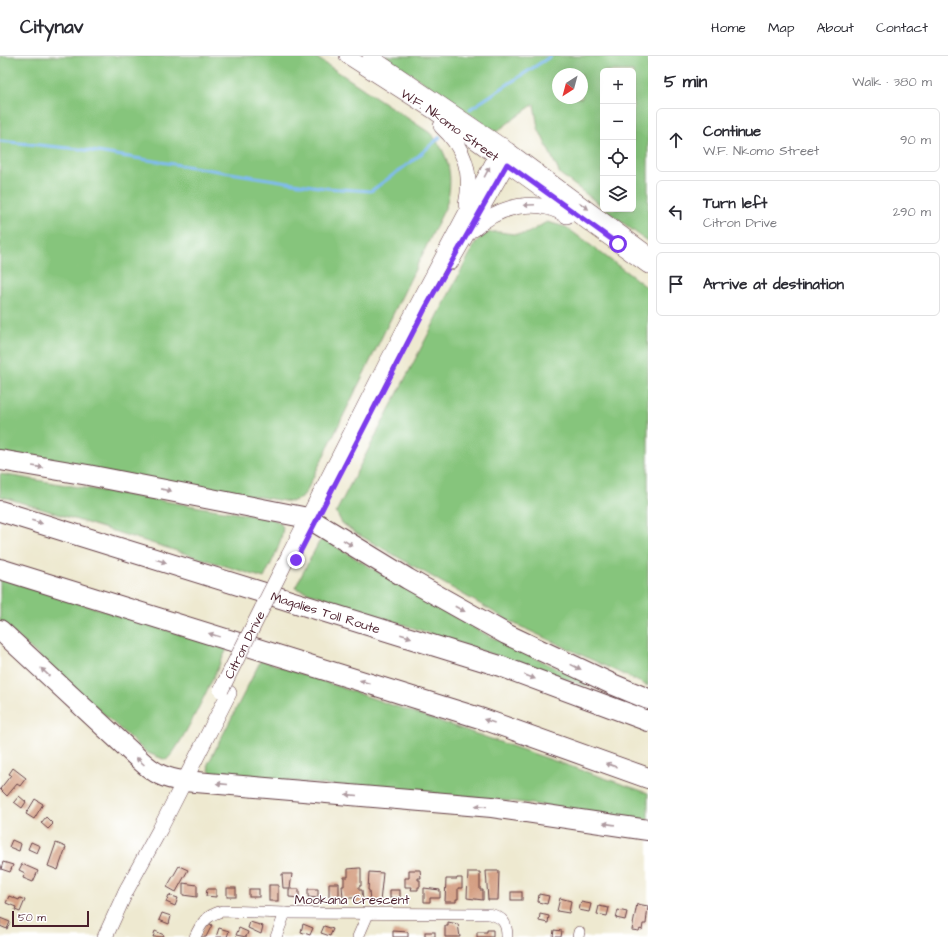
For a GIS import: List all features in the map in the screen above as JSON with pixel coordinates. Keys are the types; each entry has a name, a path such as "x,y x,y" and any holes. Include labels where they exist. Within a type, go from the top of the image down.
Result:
{"highway":[{"path":"0,460 96,476 312,520 408,579 506,634 612,684 648,699"},
{"name":"Magalies Toll Route","path":"0,511 500,666 648,721"},
{"path":"0,569 483,719 648,778"},
{"path":"0,630 140,761 156,774 179,781 492,807 648,830"}],"main road":[{"name":"W.F. Nkomo Street","path":"370,56 504,155 648,268"},
{"name":"W.F. Nkomo Street","path":"349,57 504,155 648,254"},
{"path":"349,57 436,122 453,137 460,148 466,161 469,191 458,238"},
{"name":"Citron Drive","path":"105,937 179,781 293,557 458,238 504,155"},
{"path":"458,238 493,214 522,205 547,206 562,212 648,268"}],"street":[{"name":"Mookana Crescent","path":"194,937 205,919 218,912 489,914 498,916 503,920 507,926 507,937"},
{"path":"276,937 286,913"},
{"path":"358,937 368,914"}],"green space":[{"path":"0,56 314,56 430,133 437,141 446,158 450,177 450,186 446,206 306,492 301,498 291,502 0,456"},
{"path":"385,56 648,56 648,242 609,212 636,212 636,68 600,68 600,205 560,174 538,128 534,104 496,132"},
{"path":"547,222 566,227 648,288 648,686 513,623 354,532 342,523 336,512 476,242 487,233 498,232 524,234 533,231"},
{"path":"0,474 272,519 279,522 283,527 282,534 276,553 264,578 0,496"},
{"path":"322,540 327,541 436,607 489,636 588,683 586,686 295,588 319,542"},
{"path":"0,578 227,649 189,726 180,742 166,760 148,753 139,746 0,621"},
{"path":"261,660 648,793 648,820 518,802 212,774 209,770 208,764"}],"building":[{"path":"13,768 26,778 20,786 17,784 7,796 0,789 11,775 9,774"},
{"path":"19,796 26,802 22,808 14,802"},
{"path":"35,799 43,804 34,819 26,814"},
{"path":"46,817 53,824 48,829 41,823"},
{"path":"12,840 21,844 19,851 9,847"},
{"path":"31,842 40,846 37,853 28,849"},
{"path":"56,843 66,847 58,870 48,866"},
{"path":"3,862 13,865 10,872 1,869"},
{"path":"22,864 38,871 33,882 23,878 25,873 19,870"},
{"path":"179,866 188,870 176,892 167,887"},
{"path":"361,868 361,886 359,886 359,890 362,890 363,903 355,903 355,898 343,898 342,886 344,886 344,877 348,877 348,869"},
{"path":"409,870 420,870 421,878 418,878 418,880 420,880 420,887 418,887 418,890 411,890 412,887 405,887 405,878 409,878"},
{"path":"486,871 499,871 498,900 488,900"},
{"path":"369,872 383,873 380,902 370,902 368,890"},
{"path":"468,872 480,872 480,890 483,890 483,900 467,898"},
{"path":"282,874 292,874 290,888 283,888"},
{"path":"462,878 462,888 458,888 458,899 456,899 456,902 445,902 446,879"},
{"path":"183,883 197,885 197,897 183,895"},
{"path":"329,883 339,883 339,898 329,897"},
{"path":"269,885 278,885 278,901 269,901"},
{"path":"227,888 236,888 236,897 227,897"},
{"path":"424,888 440,890 440,898 430,898 430,902 424,902"},
{"path":"207,889 216,889 216,897 206,896"},
{"path":"249,889 259,889 259,897 249,897"},
{"path":"289,889 299,889 299,898 289,897"},
{"path":"308,889 318,889 318,898 308,897"},
{"path":"390,890 400,890 400,898 390,898"},
{"path":"511,892 522,892 522,900 511,900"},
{"path":"539,894 549,896 547,904 538,902"},
{"path":"169,895 178,898 175,906 166,902"},
{"path":"9,896 19,900 20,898 25,900 20,912 15,910 16,907 6,903"},
{"path":"560,898 571,901 569,913 557,911"},
{"path":"581,902 591,904 589,912 579,910"},
{"path":"637,904 648,906 646,924 643,924 642,930 640,929 639,931 632,930"},
{"path":"599,906 609,908 607,916 597,914"},
{"path":"618,910 627,912 625,920 616,918"},
{"path":"162,913 171,916 169,924 159,920"},
{"path":"540,914 549,916 548,923 539,921"},
{"path":"0,918 10,922 7,929 0,926"},
{"path":"206,922 212,925 206,937 199,937"},
{"path":"250,922 263,926 261,934 248,928"},
{"path":"448,922 458,924 460,937 445,937 445,926 448,926"},
{"path":"303,924 313,928 310,935 301,932"},
{"path":"324,926 333,929 330,936 321,933"},
{"path":"219,928 229,931 227,937 216,937"},
{"path":"239,928 248,932 246,937 236,935"},
{"path":"487,930 493,930 493,937 477,937 477,932 487,932"},
{"path":"554,930 562,931 561,937 553,937"},
{"path":"155,931 164,935 163,937 153,937"},
{"path":"393,931 408,932 408,937 393,937"},
{"path":"425,932 435,932 435,937 425,937"}],"waterway":[{"path":"470,109 551,56"},
{"path":"0,141 78,149 325,188 371,191 415,159 440,137"}],"route":[{"path":"296,560 426,307 507,164 618,244"}]}
